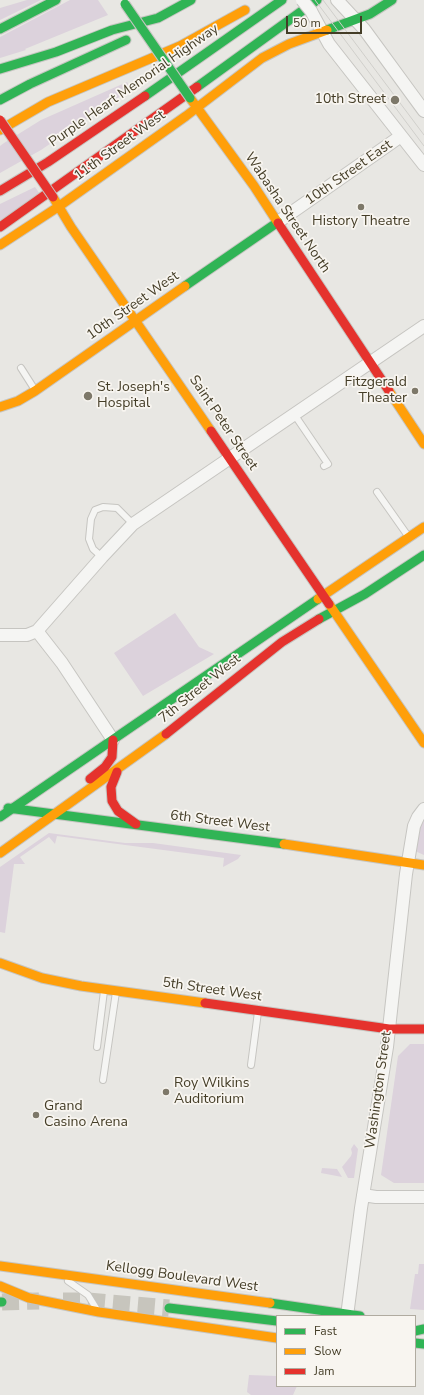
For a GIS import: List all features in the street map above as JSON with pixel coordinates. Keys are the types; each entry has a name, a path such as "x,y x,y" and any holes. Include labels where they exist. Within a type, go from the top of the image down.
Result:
{"main road":[{"path":"0,29 56,0"},
{"path":"0,69 56,52 112,30 158,18 191,0"},
{"name":"Purple Heart Memorial Highway","path":"0,191 48,162 88,135 282,0"},
{"path":"0,226 143,126 317,0"},
{"name":"11th Street West","path":"0,245 58,207 262,58 290,44 370,14 392,0"},
{"name":"Wabasha Street North","path":"124,2 196,107 278,222 423,442"},
{"path":"0,130 48,102 180,46 253,6"},
{"path":"0,100 30,84 141,34 158,18"},
{"name":"Saint Peter Street","path":"0,120 53,196 58,207 135,321 424,743"},
{"name":"10th Street West","path":"0,407 36,391 278,222"},
{"name":"7th Street West","path":"0,817 424,527"},
{"name":"7th Street West","path":"0,853 52,814 70,804 117,772 271,650 334,610 365,594 424,555"},
{"path":"70,804 88,781 105,767 112,757 113,740"},
{"path":"117,772 111,787 112,801 118,811 138,826"},
{"name":"6th Street West","path":"0,807 298,846 424,865"},
{"name":"5th Street West","path":"0,963 42,978 116,991 388,1028 424,1029"},
{"name":"Kellogg Boulevard West","path":"0,1266 216,1294 347,1315"},
{"path":"0,1286 29,1298 99,1312 276,1338"},
{"path":"169,1308 276,1321"}],"street":[{"path":"302,0 311,11 322,32 424,165"},
{"path":"337,0 356,20 424,111"},
{"name":"10th Street East","path":"278,222 401,136"},
{"path":"0,635 27,635 37,631 133,524 424,326"},
{"path":"37,631 62,663 113,740"},
{"name":"Washington Street","path":"347,1315 388,1028 408,863 414,826 418,816 424,809"},
{"path":"363,1195 376,1197 424,1197"}],"lane":[{"path":"21,368 36,391"},
{"path":"294,414 328,464 324,466"},
{"path":"377,492 409,537"},
{"path":"102,557 92,549 89,539 91,519 95,510 103,506 113,506 121,510 133,524"},
{"path":"97,1046 104,989"},
{"path":"102,1080 116,991"},
{"path":"251,1065 258,1011"},
{"path":"54,1274 74,1284 88,1295 99,1312"}],"shaded area":[{"path":"27,0 41,0 0,20 0,8"},
{"path":"70,0 98,0 108,15 25,49 26,50 0,58 0,37"},
{"path":"127,82 131,89 41,150 0,173 0,146 4,143 41,120"},
{"path":"35,187 40,194 0,222 0,204"},
{"path":"175,613 199,647 214,654 143,696 114,653"},
{"path":"424,816 424,855 415,851 418,827"},
{"path":"49,833 125,843 153,843 241,855 238,859 223,867 224,858 57,836 55,844 49,837 20,857 25,864 14,864 5,933 0,932 0,867"},
{"path":"410,1044 424,1044 424,1183 394,1183 381,1175 398,1056"},
{"path":"354,1144 358,1149 354,1178 348,1178 342,1167 351,1156 351,1149"},
{"path":"322,1168 337,1169 342,1177 321,1173"},
{"path":"419,1264 424,1264 424,1310 410,1309 415,1274 418,1274"},
{"path":"249,1375 276,1376 276,1387 297,1387 293,1395 251,1395 247,1392"}],"tunnel":[{"path":"2,1302 39,1301"},
{"path":"63,1301 87,1301 169,1308"}],"tram line":[{"path":"315,0 424,146"},
{"path":"323,0 424,135"}],"traffic: fast":[{"path":"0,29 56,0"},
{"path":"0,69 56,52 112,30 158,18 191,0"},
{"path":"145,96 282,0"},
{"path":"197,87 317,0"},
{"path":"327,30 370,14 392,0"},
{"path":"125,4 190,98"},
{"path":"0,100 30,84 126,40"},
{"path":"185,286 278,222"},
{"path":"319,619 365,594 424,555"},
{"path":"0,817 318,599"},
{"path":"8,808 284,844"},
{"path":"270,1303 353,1315"},
{"path":"169,1308 276,1321"},
{"path":"416,1331 424,1329"},
{"path":"416,1343 424,1344"}],"traffic: slow":[{"path":"0,130 48,102 180,46 245,10"},
{"path":"58,207 186,116 262,58 289,44 327,30"},
{"path":"190,98 254,186 278,223"},
{"path":"53,197 71,227 211,431"},
{"path":"0,245 58,207"},
{"path":"0,407 18,401 35,391 185,286"},
{"path":"389,391 424,444"},
{"path":"318,599 424,527"},
{"path":"329,604 424,743"},
{"path":"0,853 166,734"},
{"path":"284,844 424,865"},
{"path":"0,963 42,978 81,986 205,1003"},
{"path":"0,1266 270,1303"},
{"path":"0,1286 29,1298 99,1312 276,1338"}],"traffic: jam":[{"path":"0,227 197,87"},
{"path":"0,191 48,162 145,96"},
{"path":"0,120 53,197"},
{"path":"278,223 389,391"},
{"path":"211,431 329,604"},
{"path":"166,734 282,642 319,619"},
{"path":"90,779 105,767 112,757 113,740"},
{"path":"117,772 111,787 112,801 118,811 136,824"},
{"path":"205,1003 389,1029 424,1029"}],"place":[{"name":"10th Street","path":"395,100"},
{"name":"History Theatre","path":"361,207"},
{"name":"Fitzgerald Theater","path":"415,391"},
{"name":"St. Joseph's Hospital","path":"88,396"},
{"name":"Roy Wilkins Auditorium","path":"166,1092"},
{"name":"Grand Casino Arena","path":"36,1115"}]}
